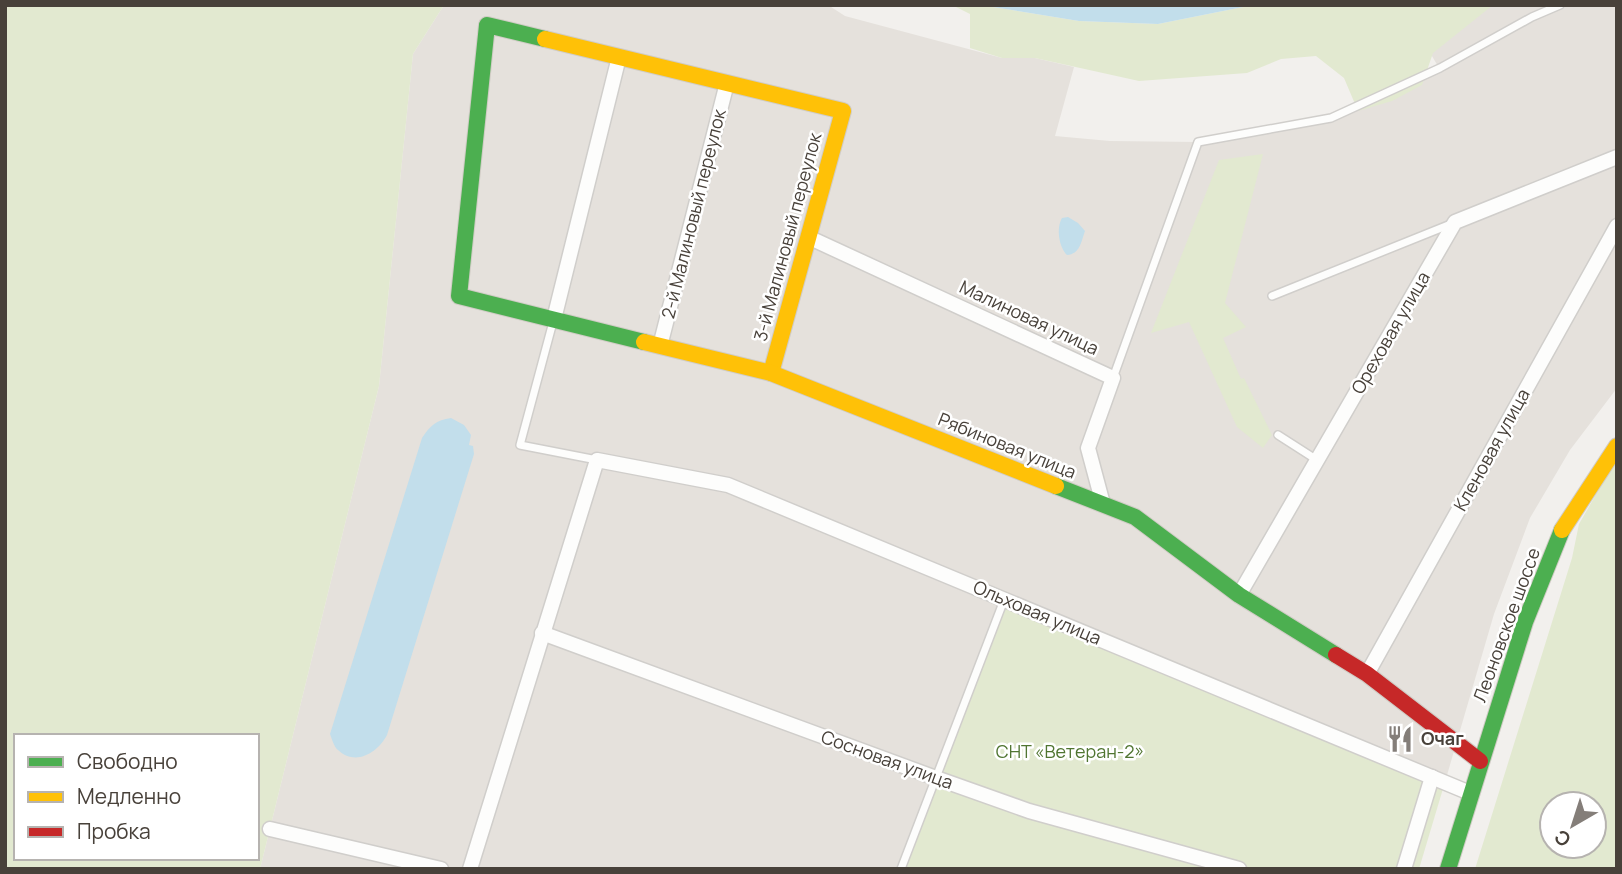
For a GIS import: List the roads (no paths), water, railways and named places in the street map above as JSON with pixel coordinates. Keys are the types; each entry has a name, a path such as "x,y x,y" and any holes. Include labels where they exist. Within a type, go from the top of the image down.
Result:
{"street":[{"name":"Рябиновая улица","path":"619,57 487,25 459,296 771,373 1135,517 1239,595 1367,674 1480,761"},
{"path":"554,320 619,57 727,83"},
{"name":"3-й Малиновый переулок","path":"727,83 843,111 771,373"},
{"name":"2-й Малиновый переулок","path":"660,346 727,83"},
{"path":"1455,222 1617,157"},
{"name":"Ореховая улица","path":"1239,595 1455,222"},
{"name":"Кленовая улица","path":"1367,674 1617,226"},
{"name":"Малиновая улица","path":"808,237 1113,378"},
{"path":"1103,504 1088,448 1113,378"},
{"name":"Леоновское шоссе","path":"1448,869 1525,622 1562,529 1617,446"},
{"path":"470,869 597,460"},
{"name":"Ольховая улица","path":"597,460 728,485 1470,793"},
{"name":"Сосновая улица","path":"542,632 1029,811 1239,869"},
{"path":"1404,869 1432,777"},
{"path":"270,829 441,869"}],"lane":[{"path":"1113,378 1198,142 1331,118 1440,68 1532,17 1560,5"},
{"path":"1272,296 1455,222"},
{"path":"554,320 520,445 597,460"},
{"path":"1278,435 1317,460"},
{"path":"901,869 1004,600"}],"water":[{"path":"981,5 1253,5 1158,24 1079,21"},
{"path":"1068,217 1085,231 1077,250 1067,255 1060,242 1059,232 1062,218"},
{"path":"451,418 464,425 471,435 469,445 473,446 474,454 387,735 378,747 366,755 345,755 337,749 330,734 422,438 434,424"}],"place":[{"name":"Очаг","path":"1400,739"}],"park label":[{"name":"СНТ «Ветеран-2»","path":"1070,752"}]}
